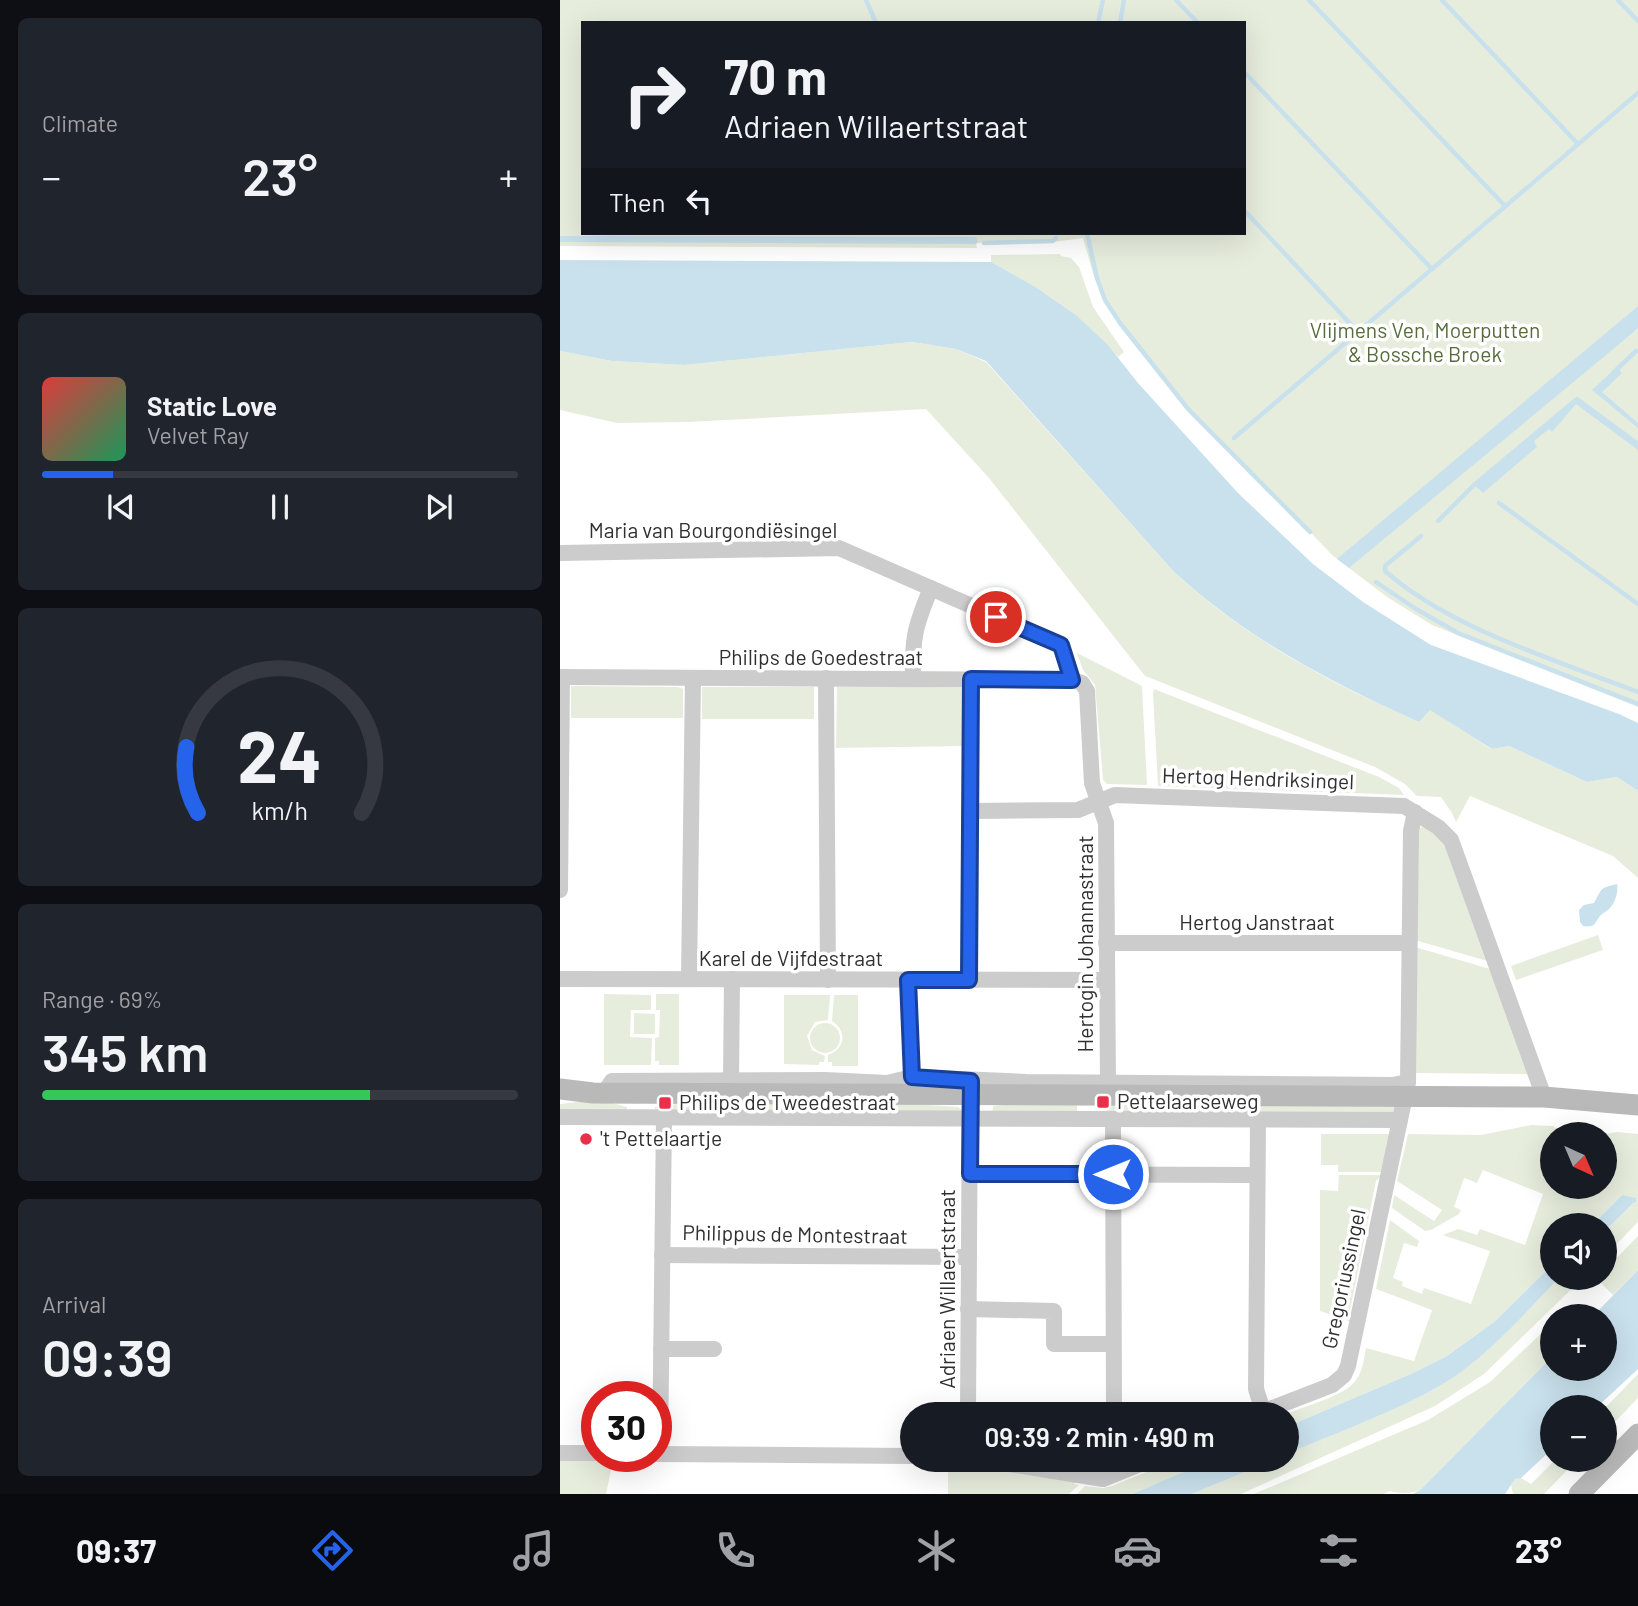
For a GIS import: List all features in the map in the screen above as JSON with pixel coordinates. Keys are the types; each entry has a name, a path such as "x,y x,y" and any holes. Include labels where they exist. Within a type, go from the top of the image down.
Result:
{"street":[{"name":"Maria van Bourgondiësingel","path":"560,553 839,548 1061,645 1077,682"},
{"path":"913,679 912,644 916,624 930,589"},
{"path":"560,890 561,677"},
{"name":"Philips de Goedestraat","path":"561,677 1077,682"},
{"path":"689,979 693,678"},
{"path":"826,678 828,980"},
{"path":"969,980 971,679"},
{"name":"Hertogin Johannastraat","path":"1077,682 1087,691 1092,783 1106,823 1108,1082"},
{"name":"Hertog Hendriksingel","path":"970,811 1079,810 1115,795 1404,806 1438,827 1451,840 1544,1097"},
{"path":"1406,1090 1411,831 1415,812"},
{"name":"Hertog Janstraat","path":"1106,943 1409,943"},
{"name":"Karel de Vijfdestraat","path":"560,979 1106,980"},
{"path":"731,1081 732,979"},
{"path":"908,980 912,1077"},
{"path":"560,1098 578,1098 603,1089 731,1081 825,1080 887,1083 912,1077 970,1088 1108,1082 1392,1085 1406,1090"},
{"name":"Adriaen Willaertstraat","path":"968,1402 970,1088"},
{"path":"560,1089 1406,1090 1638,1105"},
{"name":"Gregoriussingel","path":"1288,1402 1332,1385 1344,1376 1370,1267 1406,1090"},
{"path":"560,1117 1400,1120"},
{"path":"660,1381 664,1118"},
{"path":"1114,1120 1114,1402"},
{"path":"1258,1121 1255,1389 1258,1402"},
{"path":"970,1174 1257,1175"},
{"name":"Philippus de Montestraat","path":"662,1255 969,1257"},
{"path":"968,1309 1054,1311 1054,1344 1113,1344"},
{"path":"661,1349 714,1349"},
{"path":"1579,1494 1638,1434"},
{"path":"560,1453 581,1453"},
{"path":"672,1454 900,1456"},
{"path":"1059,1472 1103,1479 1117,1472"}],"green space":[{"name":"Vlijmens Ven, Moerputten & Bossche Broek","path":"560,0 1638,0 1638,707 1432,625 1387,597 1332,555 1189,410 1120,323 1094,277 1083,238 1053,242 922,244 976,244 977,248 560,246"},
{"path":"1060,254 1071,258 1079,267 1093,307 1124,352 1118,357 1075,316 991,262 991,255"},
{"path":"912,342 956,349 986,362 1174,572 1201,596 1259,638 1321,675 1419,722 1430,709 1491,749 1509,746 1587,782 1617,777 1638,791 1638,878 1613,856 1470,796 1456,822 1441,797 1417,796 1405,784 1375,767 1145,676 989,478 926,409 689,422 617,423 560,410 560,351 612,361 684,365"},
{"path":"1077,653 1142,686 1147,785 1107,784 1103,780 1095,685 1083,670"},
{"path":"571,686 678,687 683,689 683,718 571,718"},
{"path":"702,687 814,687 814,719 702,719"},
{"path":"837,687 965,688 967,746 836,748"},
{"path":"1154,689 1379,777 1399,788 1404,795 1158,786"},
{"path":"1421,827 1428,828 1444,843 1487,961 1415,940 1417,830"},
{"path":"1598,935 1603,950 1516,980 1511,966"},
{"path":"1415,947 1490,969 1530,1074 1415,1073"},
{"path":"604,994 651,995 651,1010 631,1010 630,1037 652,1038 651,1065 604,1065"},
{"path":"656,994 679,994 679,1065 659,1065 659,1061 655,1061 655,1038 659,1037 660,1010 656,1010"},
{"path":"784,995 830,995 828,1020 815,1022 807,1036 812,1050 825,1056 824,1062 819,1062 819,1065 784,1064"},
{"path":"834,995 858,995 858,1066 832,1066 832,1062 828,1062 828,1055 838,1048 842,1039 840,1030 832,1021"},
{"path":"634,1013 655,1014 655,1034 634,1034"},
{"path":"825,1023 831,1024 839,1032 839,1044 831,1052 825,1053 819,1052 811,1044 810,1038 811,1032 819,1024"},
{"path":"605,1101 627,1107 627,1114 560,1110 560,1104"},
{"path":"692,1102 900,1103 958,1107 962,1110 962,1116 655,1114 655,1107"},
{"path":"1077,1104 1077,1116 992,1115 993,1106"},
{"path":"1107,1104 1401,1106 1402,1117 1107,1116"},
{"path":"1540,1125 1540,1193 1483,1170 1477,1183 1464,1178 1454,1207 1461,1210 1459,1214 1431,1230 1425,1231 1392,1208 1394,1195 1434,1221 1442,1210 1397,1181 1408,1134 1481,1135"},
{"path":"1617,1132 1638,1134 1638,1222 1617,1244 1617,1219 1633,1202 1622,1195 1604,1213 1540,1213 1540,1277 1494,1322 1447,1356 1299,1421 1299,1409 1334,1396 1351,1386 1360,1373 1366,1348 1414,1361 1432,1310 1376,1289 1390,1220 1419,1241 1417,1247 1404,1243 1393,1278 1403,1282 1402,1286 1422,1294 1424,1288 1471,1304 1490,1251 1443,1235 1458,1229 1477,1235 1480,1229 1525,1245 1541,1199 1617,1199"},
{"path":"1321,1134 1390,1134 1382,1172 1338,1172 1338,1165 1321,1165"},
{"path":"1339,1175 1382,1175 1376,1181 1349,1315 1352,1322 1320,1311 1320,1190 1338,1191"},
{"path":"1638,1236 1638,1270 1613,1295 1608,1290 1617,1290 1617,1258"},
{"path":"1547,1290 1571,1290 1556,1304 1540,1304 1540,1320 1484,1374 1435,1406 1299,1468 1299,1449 1425,1394 1463,1370"},
{"path":"1540,1334 1540,1369 1420,1490 1405,1493 1390,1491 1383,1494 1254,1494 1428,1420 1490,1382"},
{"path":"1638,1374 1638,1398 1617,1420 1617,1396"},
{"path":"560,1460 581,1460 581,1472 611,1472 606,1494 560,1494"},
{"path":"948,1472 1005,1472 1076,1482 1074,1484 1079,1485 1069,1494 948,1494"},
{"path":"1146,1472 1183,1472 1132,1494 1077,1494 1085,1486 1112,1486"},
{"path":"1245,1472 1290,1472 1241,1494 1192,1494"},
{"path":"1543,1472 1565,1472 1544,1494 1513,1494 1511,1485 1515,1479 1521,1478 1531,1484"}],"water":[{"path":"560,236 976,237 978,242 560,242"},
{"path":"560,260 991,262 1037,288 1077,316 1108,345 1138,383 1238,493 1313,564 1363,602 1431,645 1638,723 1638,791 1617,777 1587,782 1509,746 1492,749 1430,710 1419,722 1322,675 1260,638 1230,618 1174,572 986,361 956,349 912,342 684,365 612,361 560,351"},
{"path":"1638,306 1638,328 1617,346 1349,568 1337,559"},
{"path":"1617,367 1622,373 1602,392 1638,423 1638,428 1592,390"},
{"path":"1577,399 1638,446 1638,450 1576,404 1552,432 1549,429 1534,441 1537,447 1483,493 1474,485"},
{"path":"1617,884 1616,897 1611,907 1594,925 1583,926 1579,910 1584,905 1594,903 1604,888"},
{"path":"1622,1195 1636,1198 1636,1202 1617,1219 1617,1213 1604,1213"},
{"path":"1638,1270 1638,1369 1610,1395 1540,1395 1540,1460 1521,1478 1515,1479 1505,1494 1413,1494 1540,1369 1540,1381 1617,1381 1617,1304 1605,1304"},
{"path":"1540,1277 1540,1290 1548,1290 1497,1342 1463,1371 1408,1402 1299,1449 1299,1421 1447,1356 1494,1322"},
{"path":"1183,1472 1245,1472 1192,1494 1132,1494"}],"waterway":[{"path":"866,0 875,21"},
{"path":"1098,21 1103,0"},
{"path":"1120,21 1124,0"},
{"path":"1176,0 1196,21"},
{"path":"1309,0 1505,206"},
{"path":"1442,0 1578,144"},
{"path":"1618,0 1638,21"},
{"path":"1246,74 1432,269"},
{"path":"1234,438 1638,93"},
{"path":"1246,212 1358,332"},
{"path":"1087,235 1105,300 1120,323 1189,410 1310,532"},
{"path":"984,243 1053,241 1056,238"},
{"path":"1614,372 1636,351"},
{"path":"1438,521 1474,485 1577,399 1638,444"},
{"path":"1499,503 1638,604"},
{"path":"1421,536 1385,566 1385,571 1411,592 1472,626 1506,641 1638,692"},
{"path":"1376,582 1458,633 1638,704"}],"place":[{"name":"Pettelaarseweg","path":"1103,1102"},
{"name":"Philips de Tweedestraat","path":"665,1103"},
{"name":"'t Pettelaartje","path":"586,1139"}],"route":[{"path":"996,617 1061,645 1072,680 971,679 969,980 908,980 912,1077 971,1081 970,1174 1113,1174"}]}
